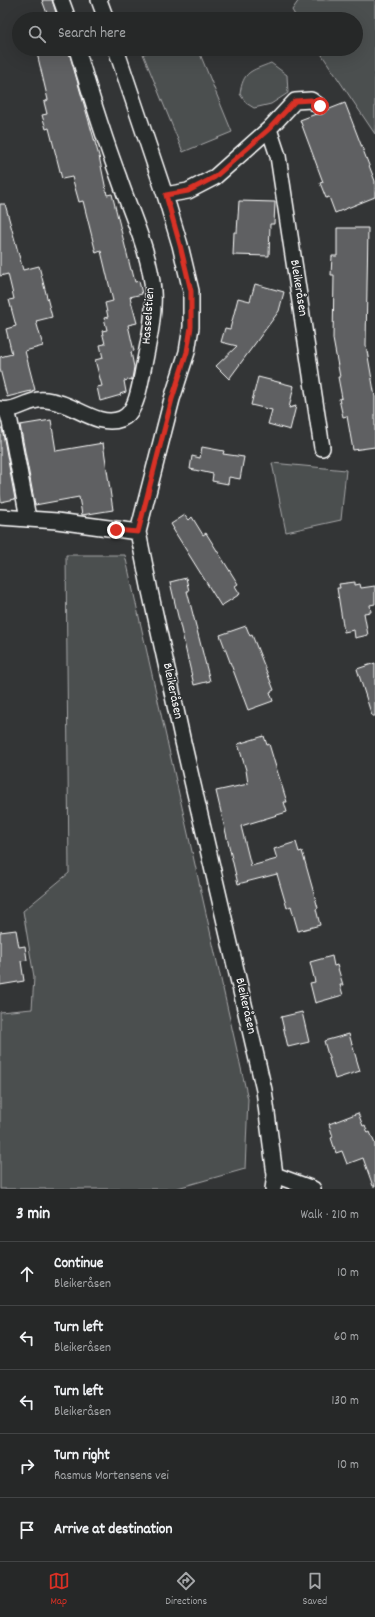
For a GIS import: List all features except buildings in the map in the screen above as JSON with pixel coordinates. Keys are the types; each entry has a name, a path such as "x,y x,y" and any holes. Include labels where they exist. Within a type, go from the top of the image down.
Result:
{"street":[{"path":"61,0 65,12"},
{"path":"99,0 103,12"},
{"name":"Hasselstien","path":"28,518 10,422 3,410 36,400 53,401 72,406 84,414 110,421 121,419 129,413 138,393 151,321 153,291 146,256 102,131 79,56"},
{"name":"Bleikeråsen","path":"118,56 166,195 191,291 191,327 187,352 172,399 138,532 183,742 264,1090 274,1182"},
{"path":"166,195 188,191 215,177 269,129 295,101 311,100 320,106"},
{"name":"Bleikeråsen","path":"269,129 278,156 322,448"},
{"path":"0,517 28,518 138,532"},
{"path":"274,1182 313,1189"}],"shaded area":[{"path":"299,0 375,0 375,134 323,56 363,56 363,12 293,12 292,10"},
{"path":"144,56 201,56 232,132 183,152"},
{"path":"271,63 287,75 288,93 271,104 254,108 246,103 240,94 241,86 249,73"},
{"path":"272,463 346,470 341,520 286,532"},
{"path":"66,555 125,555 248,1099 245,1169 174,1189 0,1189 0,1012 32,1009 34,977 23,911 69,873"}],"route":[{"path":"116,530 138,532 172,399 187,352 191,327 191,291 166,195 188,191 215,177 269,129 295,101 311,100 320,106"}]}
